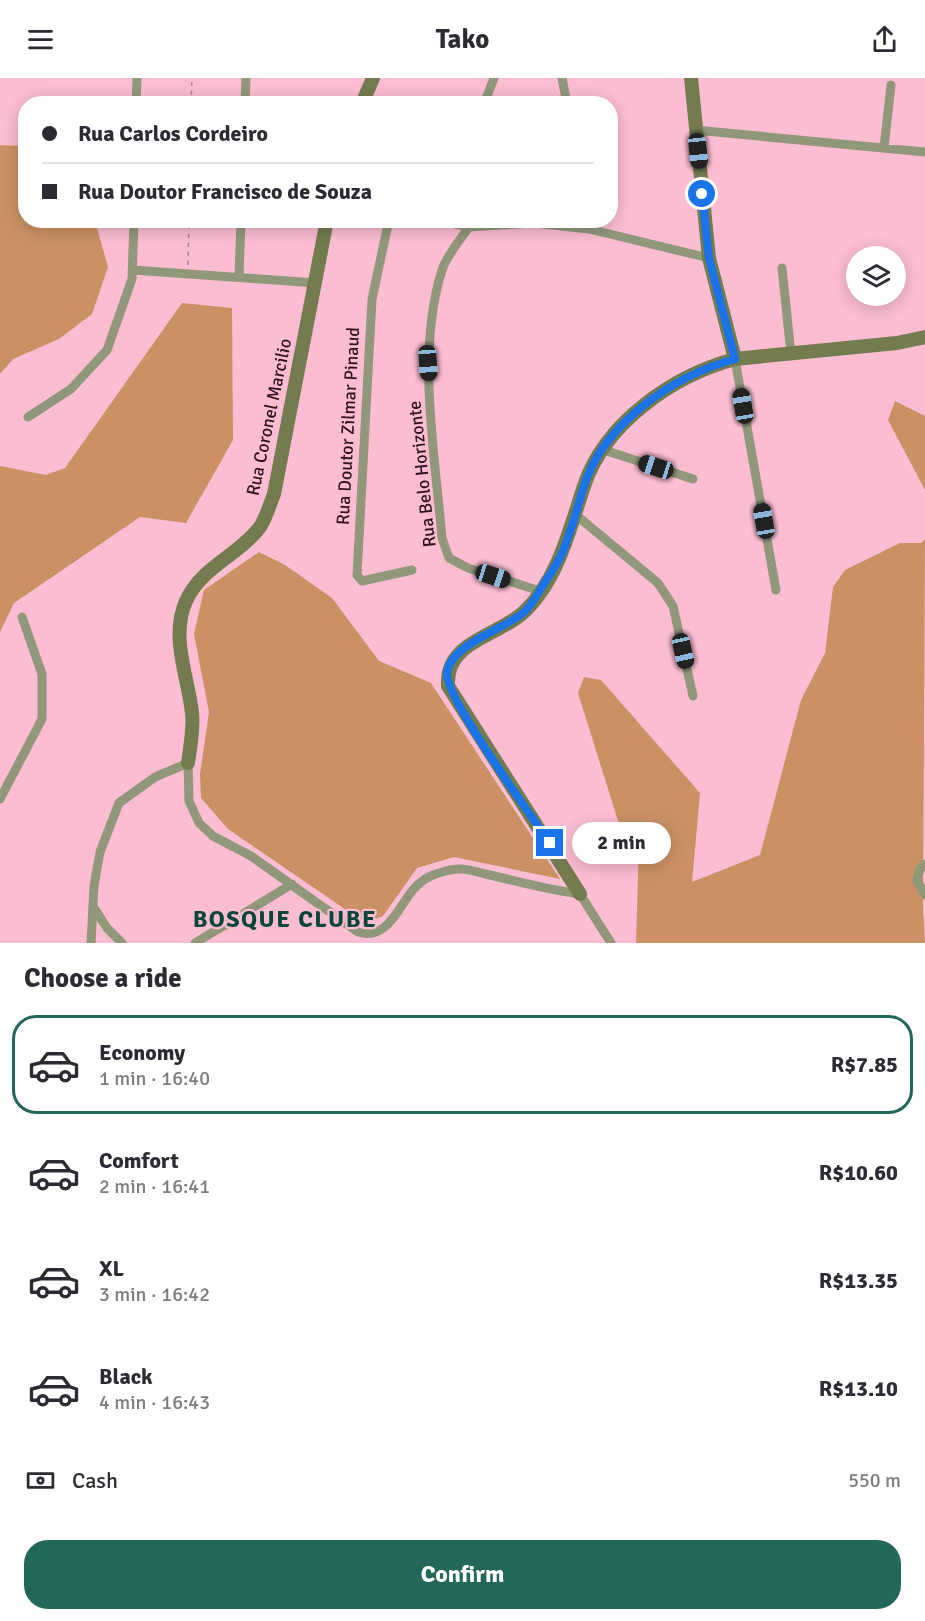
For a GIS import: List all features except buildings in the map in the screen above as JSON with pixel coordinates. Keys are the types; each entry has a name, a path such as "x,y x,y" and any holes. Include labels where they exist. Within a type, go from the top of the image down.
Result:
{"street":[{"path":"136,96 137,78"},
{"path":"245,96 246,78"},
{"path":"365,96 373,78"},
{"path":"487,96 494,78"},
{"path":"562,78 565,96"},
{"path":"691,78 709,258 735,359 776,590"},
{"path":"884,148 891,85"},
{"path":"695,130 925,152"},
{"path":"28,417 71,389 107,350 133,270 134,228"},
{"path":"239,278 241,228"},
{"name":"Rua Coronel Marcilio","path":"326,228 270,504 261,526 238,549 205,573 187,599 179,621 181,648 193,715 188,763 189,801 199,823 213,836 251,856 358,932 369,936 379,934 391,923 408,896 427,878 459,868 554,891 580,894"},
{"name":"Rua Doutor Zilmar Pinaud","path":"387,228 372,299 357,576 362,581 412,570"},
{"name":"Rua Belo Horizonte","path":"468,228 442,267 434,305 428,363 442,538 448,558 468,568 540,591"},
{"path":"600,228 709,258"},
{"path":"782,268 791,354"},
{"path":"133,270 316,284"},
{"path":"611,943 448,686 447,671 456,654 523,613 540,591 562,554 584,485 601,449 617,429 649,402 713,365 735,359 925,337"},
{"path":"601,449 693,479"},
{"path":"576,515 658,583 672,606 693,696"},
{"path":"0,799 42,719 42,674 22,616"},
{"path":"91,943 100,852 119,803 155,777 188,763"},
{"path":"925,864 920,869 917,880 925,895"},
{"path":"195,943 292,884"},
{"path":"93,907 107,928 122,943"}],"path":[{"path":"191,96 192,78"},
{"path":"188,274 189,228"}],"shaded area":[{"path":"0,145 18,146 18,228 97,228 108,267 92,314 59,339 13,359 0,374"},
{"path":"182,303 232,308 233,440 186,523 140,517 14,603 0,632 0,466 46,475 65,468"},
{"path":"895,401 925,416 925,490 888,420"},
{"path":"925,539 923,907 925,943 636,943 639,841 625,843 578,693 584,677 601,680 700,793 692,882 760,855 801,700 825,653 833,587 845,570 900,543 921,543"},
{"path":"259,552 285,565 332,598 379,661 431,683 560,879 454,857 417,868 383,916 365,923 228,829 201,798 200,774 209,712 194,634 204,590"}],"district":[{"name":"BOSQUE CLUBE","path":"285,919"}],"route":[{"path":"550,843 462,710 448,686 447,671 456,654 523,613 540,591 562,554 584,485 597,454 617,429 649,402 687,378 713,365 735,359 709,258 702,194"}]}
